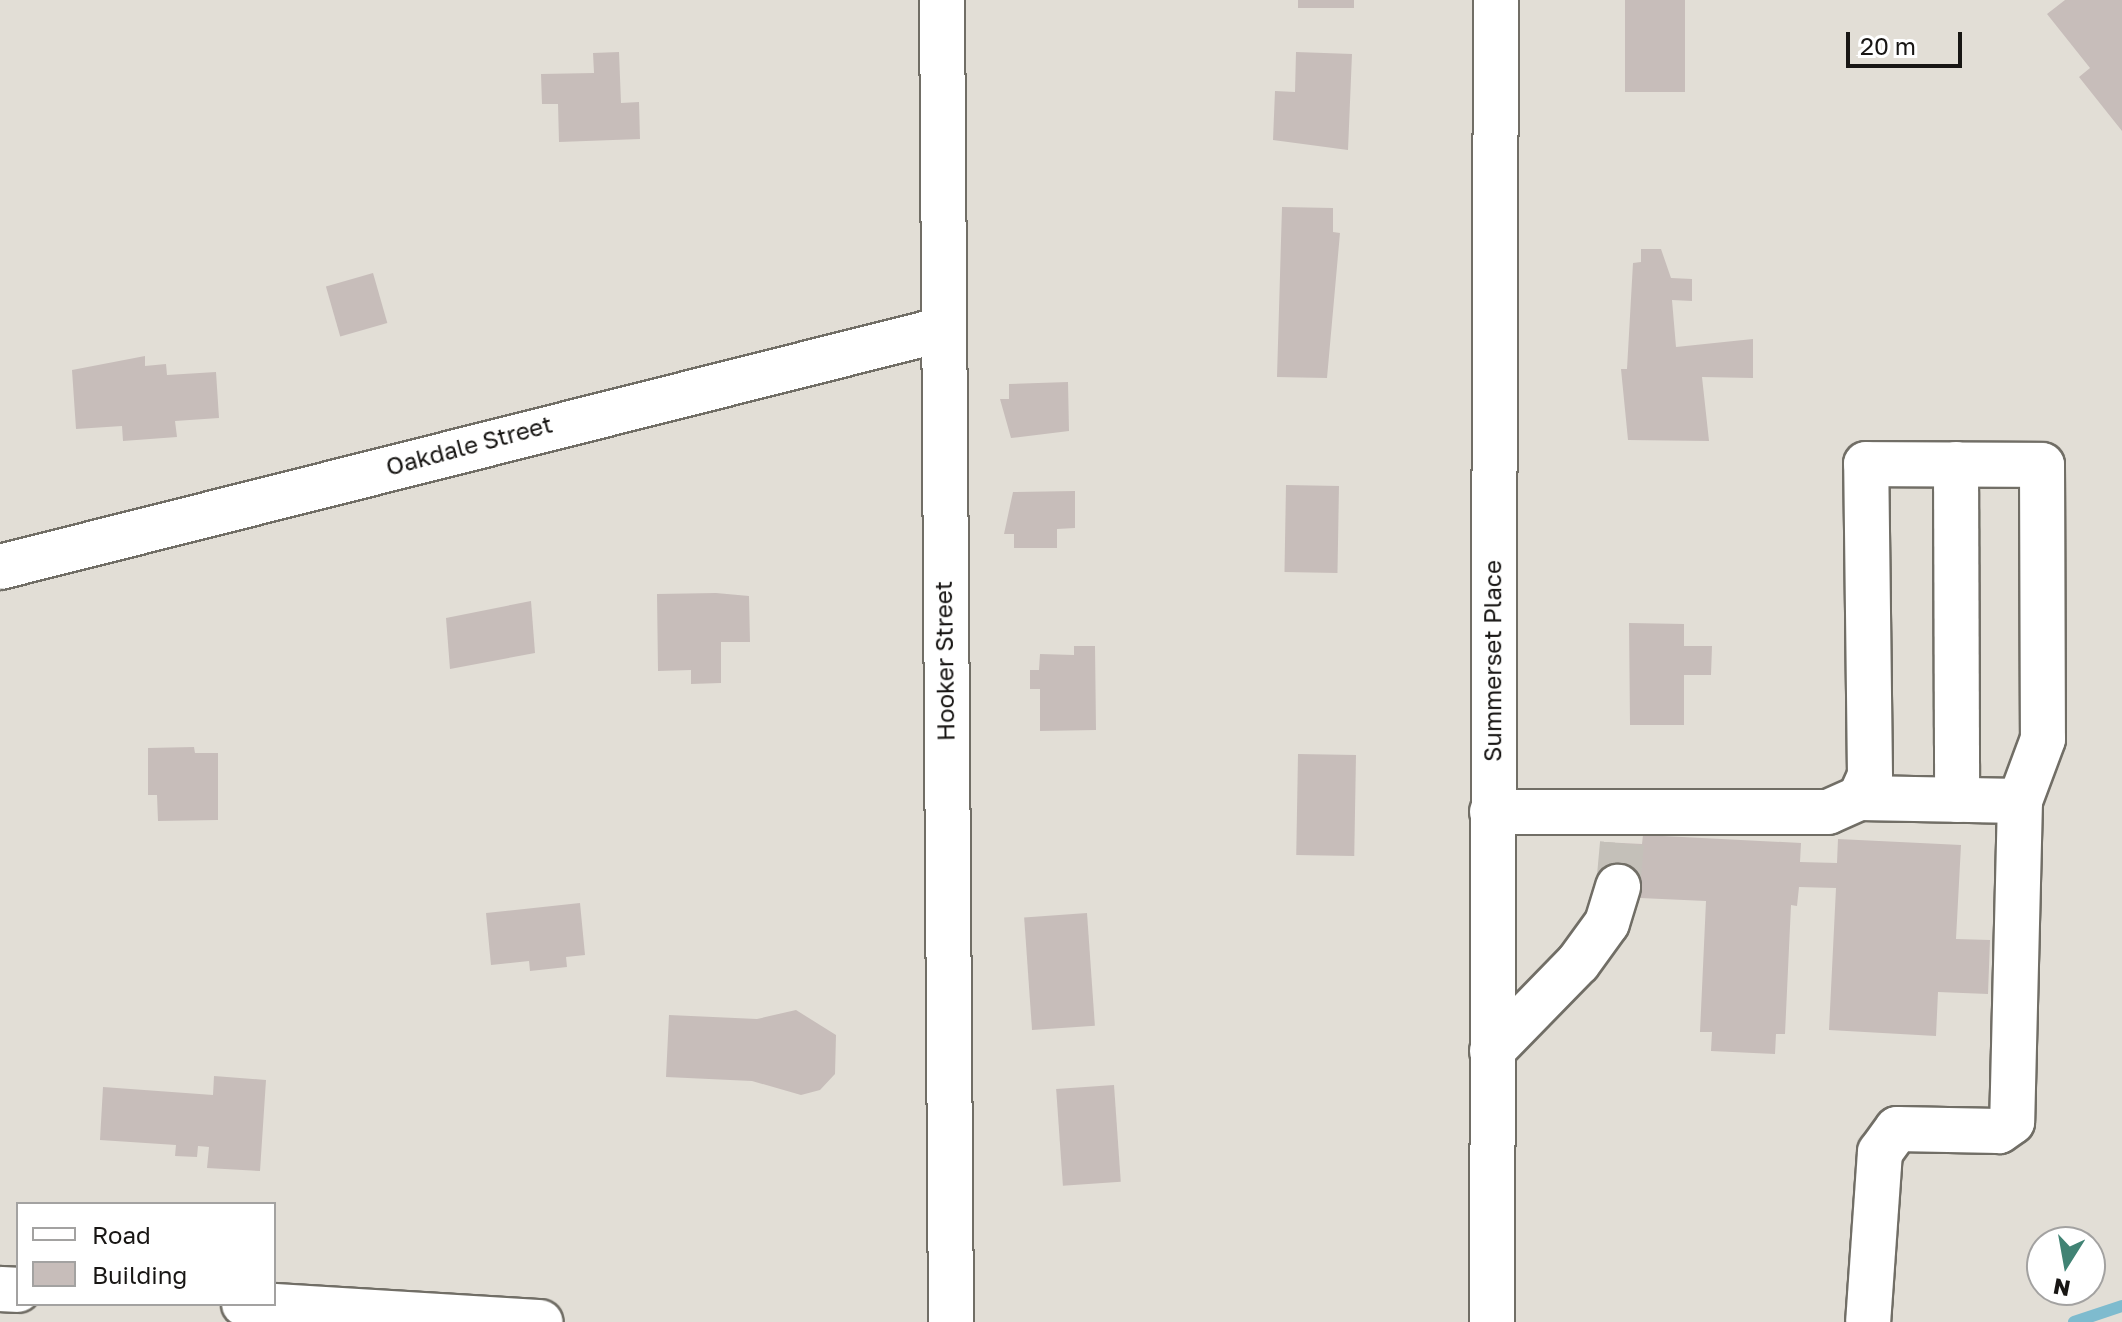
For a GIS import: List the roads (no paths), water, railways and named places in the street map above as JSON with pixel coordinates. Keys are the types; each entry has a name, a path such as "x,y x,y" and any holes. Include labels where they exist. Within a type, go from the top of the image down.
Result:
{"street":[{"name":"Hooker Street","path":"942,0 940,330 951,1322"},
{"name":"Summerset Place","path":"1492,1322 1496,0"},
{"name":"Oakdale Street","path":"0,567 940,330"},
{"path":"1860,798 1870,776 1866,464 2042,465 2043,739 2020,801 2012,1122 1999,1131 1897,1129 1880,1152 1868,1322"},
{"path":"1956,464 1957,800"},
{"path":"1492,812 1622,828 1828,812 1860,798 2020,801"},
{"path":"1492,1051 1578,963 1607,923 1618,887"},
{"path":"276,1306 540,1322"}],"waterway":[{"path":"2074,1322 2122,1306"}],"tunnel":[{"path":"1618,887 1622,843"}]}
